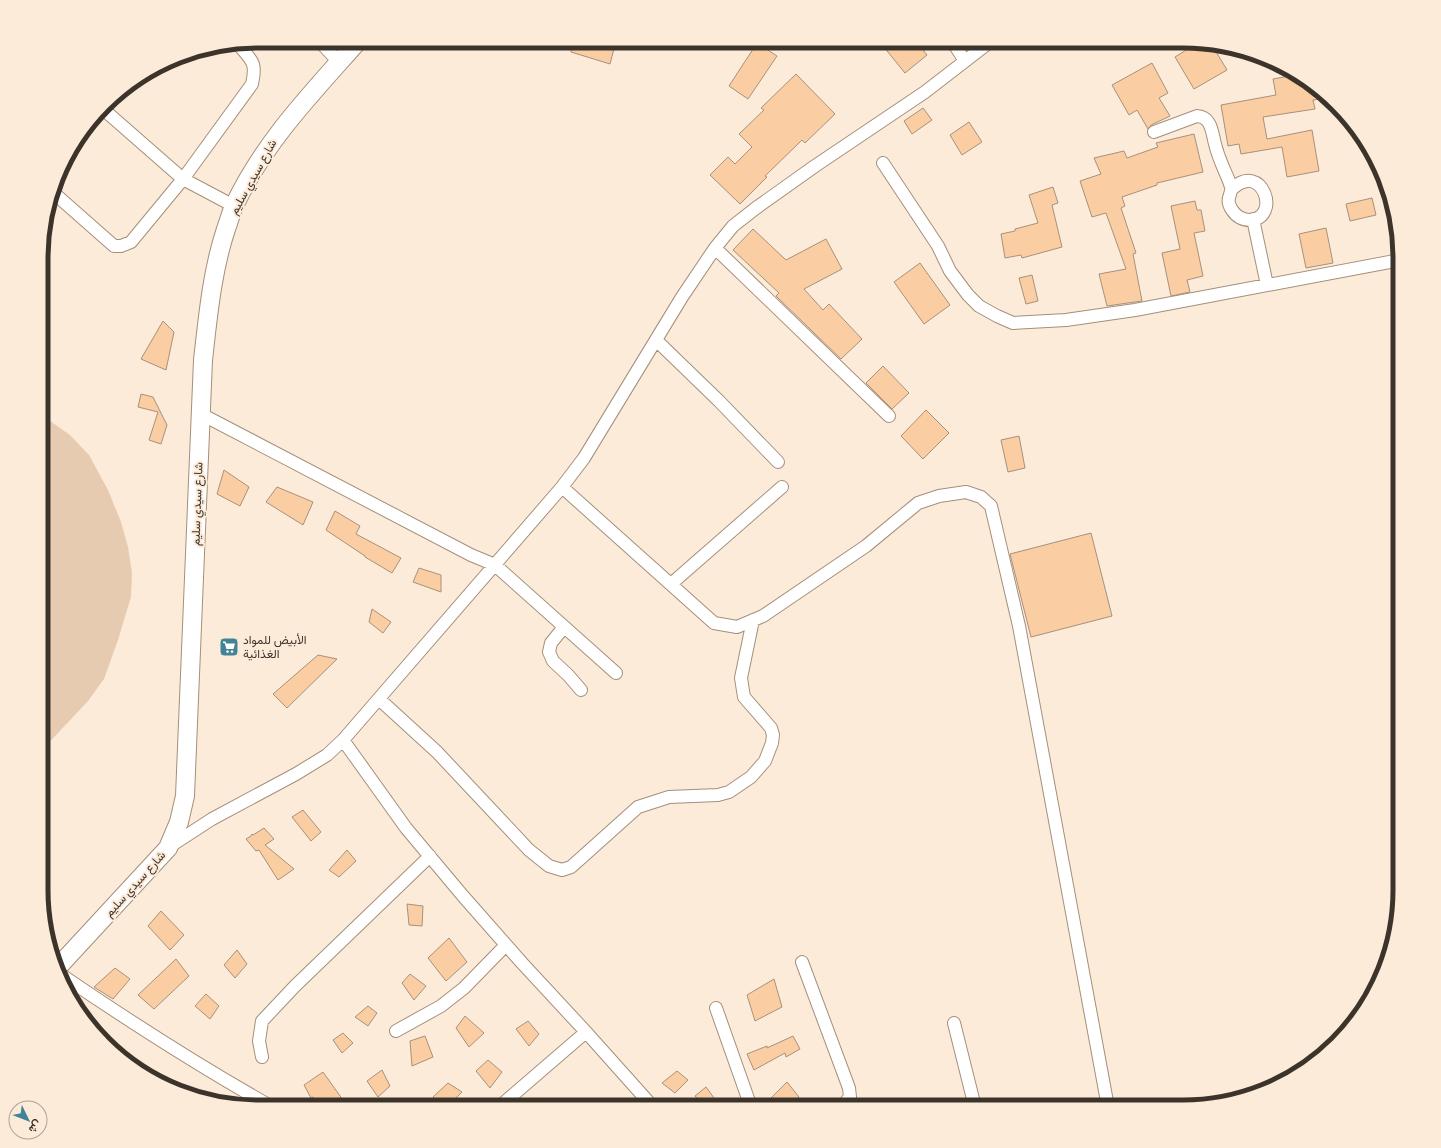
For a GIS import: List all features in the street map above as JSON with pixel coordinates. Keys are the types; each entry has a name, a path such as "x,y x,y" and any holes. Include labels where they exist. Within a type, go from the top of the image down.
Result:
{"main road":[{"name":"شارع سيدي سليم","path":"61,963 168,848 179,822 185,796 203,360 209,305 221,246 234,206 272,140 352,48"}],"street":[{"path":"57,196 114,246 121,246 131,242 183,179 252,84 254,74 253,62 242,48"},
{"path":"325,48 339,62"},
{"path":"957,48 965,61"},
{"path":"168,848 212,819 327,756 343,740 562,487 584,458 682,297 715,248 733,226 815,166 925,92 982,48"},
{"path":"108,112 183,179 234,206"},
{"path":"1154,132 1197,116 1204,119 1211,128 1214,143 1232,189"},
{"path":"883,162 938,246 950,271 968,295 979,306 1013,323 1066,320 1136,310 1393,261"},
{"path":"1249,181 1257,184 1264,191 1267,198 1265,209 1258,218 1245,220 1232,210 1228,200 1232,189 1238,184 1249,181"},
{"path":"1252,219 1267,285"},
{"path":"715,248 889,416"},
{"path":"656,340 778,462"},
{"path":"201,414 471,555 495,565 616,674"},
{"path":"562,487 714,623 737,627 763,616 866,546 918,503 938,496 966,492 980,497 991,506 1019,626 1107,1100"},
{"path":"671,584 782,487"},
{"path":"379,699 437,752 529,850 549,866 562,870 571,867 638,807 669,797 718,795 729,792 751,777 765,761 772,743 773,736 771,728 744,697 741,678 753,620"},
{"path":"564,628 551,643 549,652 552,661 568,675 581,690"},
{"path":"343,740 406,828 506,945 647,1100"},
{"path":"262,1057 259,1041 262,1021 295,986 430,856"},
{"path":"396,1031 441,1006 464,988 506,945"},
{"path":"802,962 849,1088 850,1097 847,1100"},
{"path":"69,980 108,1007 215,1075 260,1100"},
{"path":"716,1008 749,1100"},
{"path":"954,1023 973,1100"},
{"path":"507,1100 586,1032"}],"shaded area":[{"path":"48,420 70,435 89,455 108,490 121,522 128,547 132,573 131,597 118,640 104,679 88,701 48,744"}],"building":[{"path":"571,48 614,48 610,64 571,52"},
{"path":"754,48 765,48 777,56 748,99 729,86"},
{"path":"885,48 922,48 927,55 905,73"},
{"path":"1189,48 1215,51 1227,70 1194,89 1175,57"},
{"path":"1152,63 1168,93 1159,98 1170,116 1151,125 1148,129 1137,110 1129,115 1112,85"},
{"path":"796,74 835,114 805,143 802,140 765,176 767,177 740,204 710,175 728,157 735,164 752,147 739,134 764,110 761,108"},
{"path":"1288,76 1311,91 1320,99 1313,100 1315,109 1263,117 1267,139 1312,130 1319,171 1287,177 1282,147 1241,154 1239,144 1228,146 1221,105 1276,95 1273,79"},
{"path":"923,108 932,120 912,134 904,121"},
{"path":"969,122 982,142 962,155 950,135"},
{"path":"1194,134 1203,172 1157,183 1157,185 1122,197 1125,206 1121,208 1136,253 1133,254 1142,301 1107,306 1099,274 1126,269 1106,213 1092,217 1080,181 1101,174 1094,158 1124,151 1127,158 1158,147 1156,143"},
{"path":"1053,187 1058,203 1052,205 1062,247 1022,258 1021,255 1005,258 1001,234 1038,223 1029,195"},
{"path":"1372,198 1376,215 1350,221 1346,204"},
{"path":"1195,201 1197,210 1201,210 1205,231 1194,233 1203,276 1187,280 1190,292 1171,296 1162,253 1180,249 1171,206"},
{"path":"1326,228 1333,263 1306,268 1299,234"},
{"path":"753,229 786,260 826,239 842,269 804,289 823,310 829,304 862,339 841,359 776,296 779,293 733,250"},
{"path":"920,263 950,305 924,324 894,282"},
{"path":"1032,275 1038,301 1026,304 1019,278"},
{"path":"163,321 174,332 166,370 141,359"},
{"path":"883,366 909,393 892,409 866,383"},
{"path":"141,394 153,397 167,425 161,444 149,440 158,412 138,407"},
{"path":"926,410 949,433 923,459 901,436"},
{"path":"1019,436 1025,468 1008,472 1001,440"},
{"path":"224,470 249,487 240,506 217,494"},
{"path":"277,487 313,502 303,525 266,502"},
{"path":"335,511 360,526 356,534 401,558 392,573 365,557 326,530"},
{"path":"1091,533 1112,616 1031,637 1010,554"},
{"path":"419,568 441,575 441,592 413,582"},
{"path":"372,609 391,622 383,633 369,622"},
{"path":"318,655 337,659 287,708 273,694"},
{"path":"303,810 321,832 311,841 292,817"},
{"path":"264,828 274,839 265,845 294,869 278,880 259,850 256,851 246,839"},
{"path":"347,850 356,861 339,877 329,870"},
{"path":"407,904 423,906 422,926 409,925"},
{"path":"161,911 184,935 170,950 148,926"},
{"path":"449,938 467,962 446,981 428,958"},
{"path":"237,950 247,964 235,978 224,965"},
{"path":"176,959 189,976 154,1009 138,995"},
{"path":"115,968 130,979 113,999 94,987"},
{"path":"410,974 426,986 414,1000 402,983"},
{"path":"774,979 782,1007 755,1021 747,995"},
{"path":"206,994 219,1006 210,1019 195,1006"},
{"path":"368,1006 377,1013 368,1026 355,1017"},
{"path":"465,1016 484,1033 469,1047 456,1028"},
{"path":"528,1021 539,1034 529,1046 516,1029"},
{"path":"343,1033 353,1043 342,1053 333,1040"},
{"path":"425,1036 433,1057 412,1066 410,1041"},
{"path":"793,1036 800,1049 786,1057 785,1053 754,1070 747,1054 767,1046 767,1048"},
{"path":"488,1060 502,1072 490,1088 476,1071"},
{"path":"382,1070 390,1086 378,1097 367,1081"},
{"path":"677,1071 688,1080 675,1093 662,1083"},
{"path":"323,1072 343,1100 315,1100 313,1097 311,1098 304,1085"},
{"path":"787,1082 799,1097 795,1100 773,1100 771,1098"},
{"path":"448,1083 462,1092 454,1100 436,1100 433,1097"},
{"path":"706,1087 716,1100 699,1100 695,1096"}],"place":[{"name":"الأبيض للمواد الغذائية","path":"229,647"}]}
